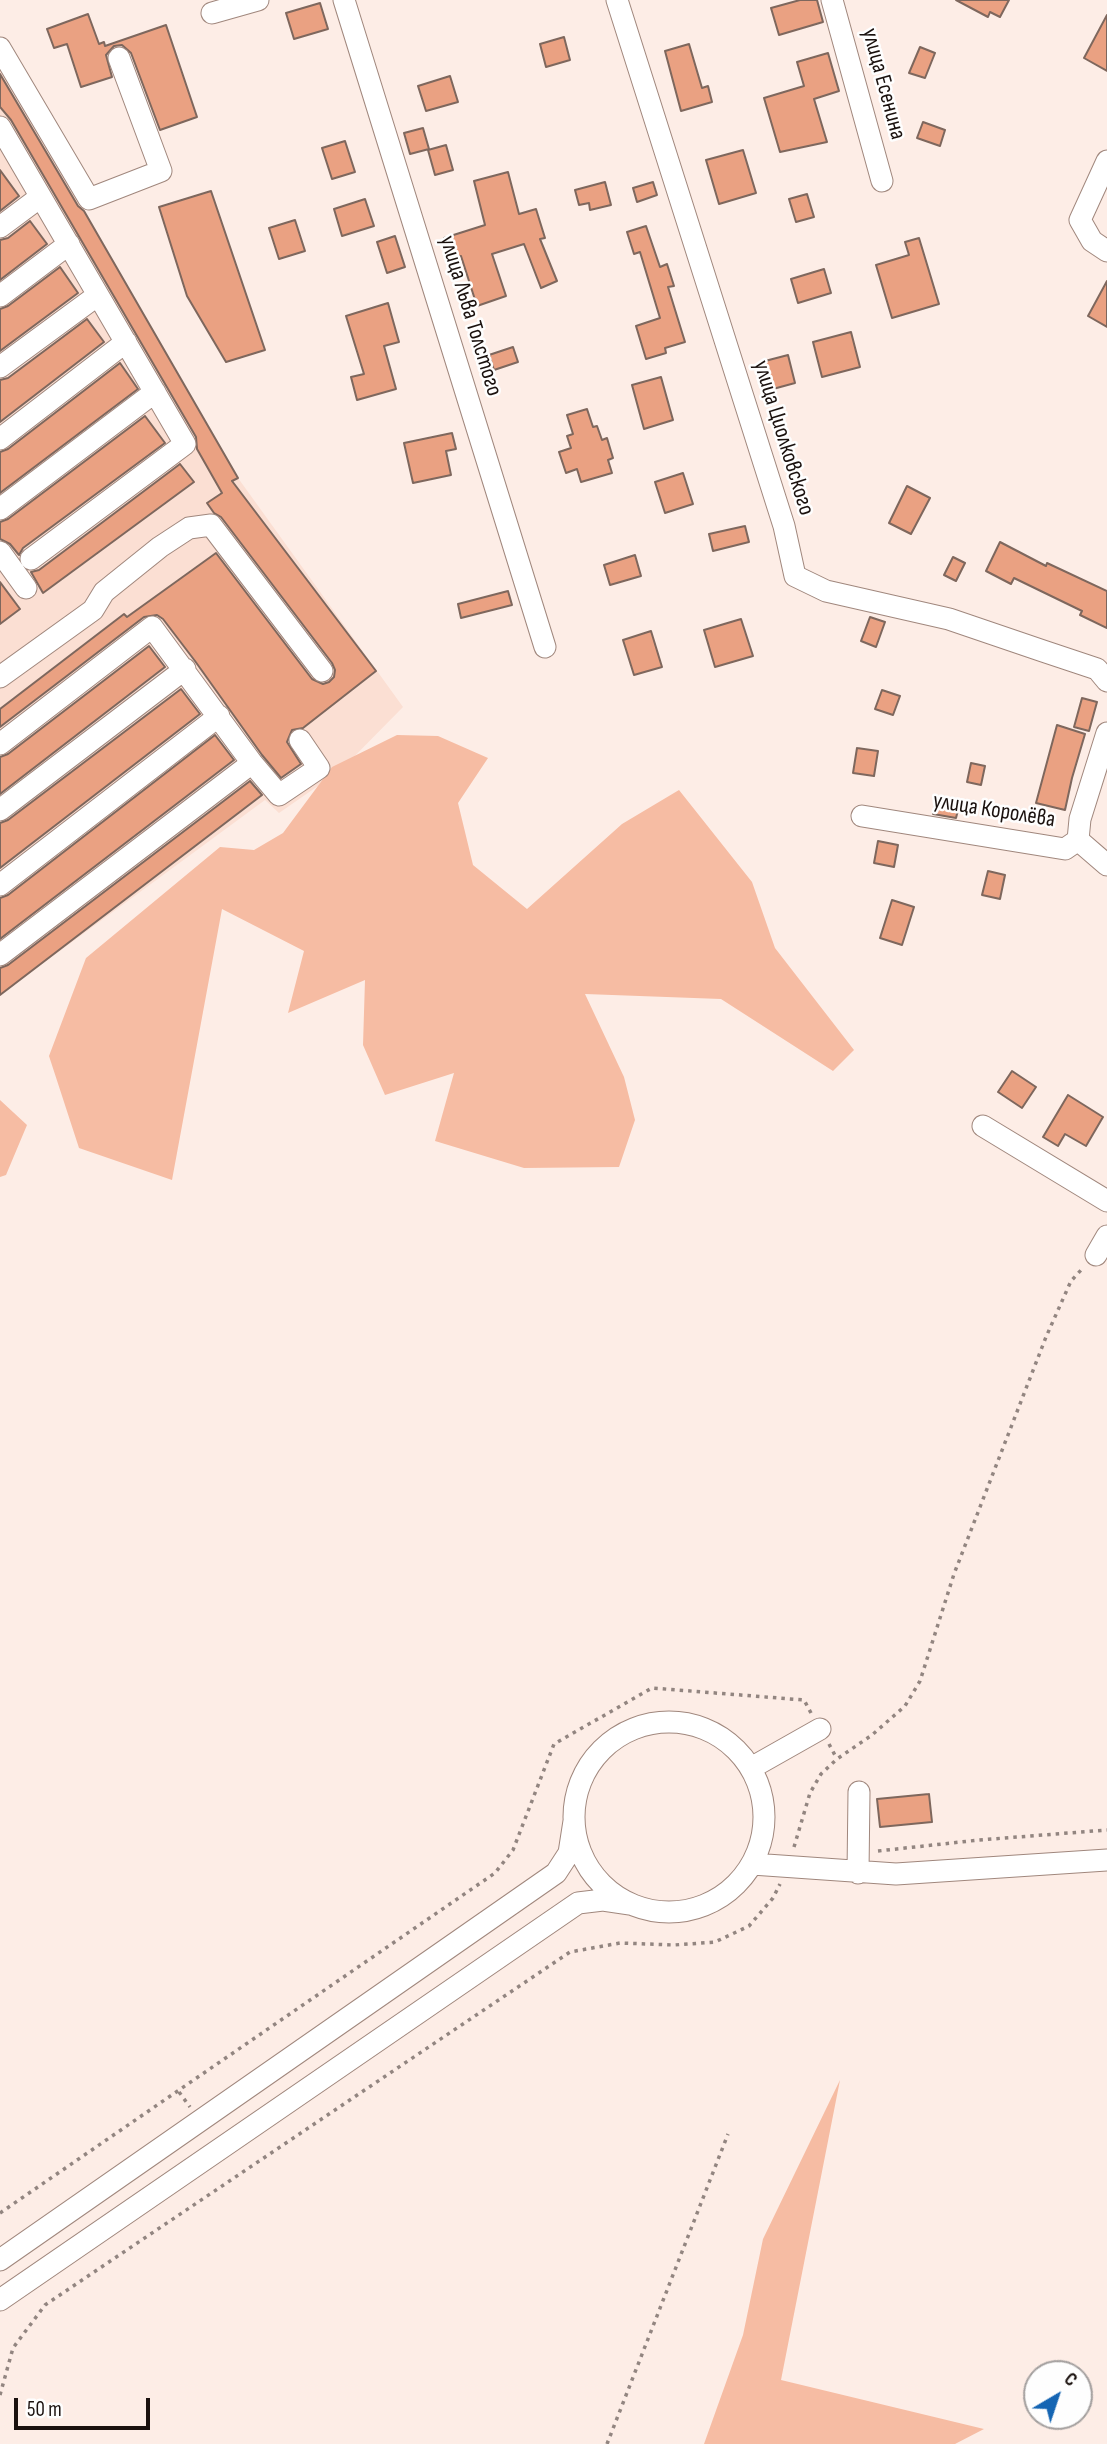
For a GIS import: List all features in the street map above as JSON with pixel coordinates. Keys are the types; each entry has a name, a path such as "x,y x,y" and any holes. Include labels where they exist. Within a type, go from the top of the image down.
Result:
{"street":[{"path":"212,13 258,0"},
{"name":"улица Льва Толстого","path":"344,0 545,647"},
{"name":"улица Циолковского","path":"617,0 784,526 795,576 827,591 949,620 1065,658 1097,669 1107,681"},
{"name":"улица Есенина","path":"832,0 882,181"},
{"path":"0,48 89,199 161,171 119,58"},
{"path":"0,127 6,151 69,244 186,444 31,559"},
{"path":"1107,161 1080,220 1092,242 1107,251"},
{"path":"0,227 39,198"},
{"path":"0,296 69,244"},
{"path":"0,367 98,295"},
{"path":"0,439 126,342"},
{"path":"0,509 155,392"},
{"path":"0,677 93,610 104,593 160,547 189,528 211,525 322,671"},
{"path":"0,552 26,588"},
{"path":"0,744 152,626 252,763 279,795 320,768 300,740"},
{"path":"0,810 185,669"},
{"path":"0,885 219,716"},
{"path":"1078,840 1080,819 1107,733"},
{"path":"0,955 252,763"},
{"name":"улица Королёва","path":"862,816 1065,849 1078,840 1107,865"},
{"path":"983,1126 1107,1201"},
{"path":"1096,1255 1107,1236"},
{"path":"0,2260 556,1873 569,1853 575,1803 586,1769 610,1742 642,1726 677,1722 703,1729 727,1742 751,1769 763,1800 761,1841 752,1864 729,1891 715,1901 682,1912 664,1912 603,1899 578,1903 0,2300"},
{"path":"751,1769 820,1729"},
{"path":"858,1862 859,1791"},
{"path":"574,1821 580,1850 590,1870 605,1888 630,1904"},
{"path":"752,1864 787,1868 858,1862 896,1874 1107,1860"}],"path":[{"path":"0,2395 13,2348 45,2305 570,1952 620,1943 674,1945 715,1942 749,1926 773,1898 787,1868 810,1793 821,1774 905,1706 920,1681 954,1574 1046,1337 1071,1281 1096,1255"},
{"path":"0,2213 495,1873 513,1850 554,1744 652,1688 804,1700 837,1759"},
{"path":"858,1862 1107,1830"},
{"path":"607,2444 728,2134"}],"shaded area":[{"path":"0,66 238,478 403,707 341,770 279,813 265,800 0,995"},
{"path":"397,735 438,736 488,758 458,803 473,865 527,909 622,824 679,790 752,882 775,948 854,1050 833,1071 721,999 585,994 624,1077 635,1120 619,1167 524,1168 435,1141 454,1073 385,1095 363,1045 365,980 288,1013 304,951 222,909 172,1180 79,1148 49,1056 86,958 220,847 254,850 283,833 332,767"},
{"path":"0,1100 27,1125 6,1175 0,1177"},
{"path":"840,2080 781,2380 984,2429 955,2444 704,2444 743,2335 763,2239"}],"building":[{"path":"800,0 817,0 823,22 779,35 771,8"},
{"path":"956,0 1009,0 1000,17 990,12 988,17"},
{"path":"320,3 328,29 294,39 286,13"},
{"path":"88,14 99,44 104,42 105,46 166,25 197,117 160,130 131,53 122,45 114,46 106,55 112,77 81,87 67,44 54,48 47,29"},
{"path":"1107,15 1107,71 1084,58"},
{"path":"564,37 570,60 546,67 540,44"},
{"path":"689,44 702,88 708,86 712,102 681,111 665,51"},
{"path":"920,47 935,53 925,78 909,73"},
{"path":"828,53 839,91 814,99 827,142 780,152 764,98 804,86 797,62"},
{"path":"0,74 78,206 84,211 238,478 232,481 376,671 303,728 292,730 287,742 301,764 281,778 195,661 157,615 144,617 0,727 0,709 124,614 127,617 216,553 312,679 323,684 329,682 334,677 335,670 221,517 214,513 207,503 222,493 197,449 196,437 11,120 0,107"},
{"path":"450,76 458,102 426,111 418,86"},
{"path":"923,122 945,130 940,146 917,138"},
{"path":"423,128 429,149 410,154 404,133"},
{"path":"345,141 355,172 332,179 322,148"},
{"path":"446,145 453,170 435,175 428,150"},
{"path":"743,150 756,193 719,204 706,160"},
{"path":"0,170 19,196 0,211"},
{"path":"508,172 519,214 536,209 545,238 540,239 557,281 541,288 524,244 492,254 506,296 477,306 461,256 451,259 444,238 485,225 474,181"},
{"path":"605,182 611,205 590,210 589,203 579,205 575,190"},
{"path":"653,182 657,195 637,202 633,188"},
{"path":"211,191 265,350 226,362 187,296 159,207"},
{"path":"807,194 814,217 796,222 789,199"},
{"path":"365,199 374,226 342,236 334,209"},
{"path":"295,220 305,251 279,259 269,228"},
{"path":"30,221 47,244 0,280 0,240 8,238"},
{"path":"646,226 660,267 667,264 674,286 668,287 685,342 665,348 666,353 646,359 636,326 660,318 640,252 634,254 627,232"},
{"path":"395,236 405,267 387,273 377,242"},
{"path":"919,238 939,304 892,318 876,265 909,255 905,242"},
{"path":"60,267 78,293 0,351 0,309 8,306"},
{"path":"824,269 831,293 798,303 791,279"},
{"path":"1107,281 1107,327 1088,316"},
{"path":"388,303 399,342 384,346 396,389 357,400 351,377 364,374 346,316"},
{"path":"87,319 104,342 0,422 0,380 8,378"},
{"path":"851,332 860,367 822,377 813,342"},
{"path":"513,347 518,362 494,370 489,355"},
{"path":"788,355 795,383 773,389 765,361"},
{"path":"120,363 138,389 0,493 0,452 8,449"},
{"path":"661,377 673,420 644,429 632,385"},
{"path":"587,409 593,427 597,426 602,440 607,438 613,458 608,460 612,473 581,482 577,469 566,473 559,452 571,448 567,436 573,434 567,415"},
{"path":"145,416 165,443 23,548 19,555 10,544 0,539 0,522 8,519"},
{"path":"452,433 456,449 446,451 451,475 413,483 404,443"},
{"path":"180,464 194,482 43,593 31,572 39,570"},
{"path":"683,473 693,504 665,513 655,482"},
{"path":"907,486 930,498 911,534 889,523"},
{"path":"745,526 749,542 713,551 709,534"},
{"path":"1000,542 1046,566 1047,563 1107,591 1107,628 1080,615 1082,611 1014,578 1011,584 986,571"},
{"path":"635,555 641,576 610,585 604,565"},
{"path":"953,557 965,563 956,581 944,575"},
{"path":"0,582 20,609 0,624"},
{"path":"508,591 512,605 461,618 458,604"},
{"path":"870,617 885,622 876,647 861,641"},
{"path":"741,619 753,656 715,667 704,630"},
{"path":"651,631 662,667 634,675 623,640"},
{"path":"149,646 165,667 0,794 0,757 8,754"},
{"path":"181,689 200,714 0,868 0,823 8,820"},
{"path":"882,690 900,696 893,715 875,709"},
{"path":"1082,698 1097,702 1089,731 1074,727"},
{"path":"1057,725 1085,734 1065,810 1036,803"},
{"path":"215,735 234,760 0,939 0,898 8,895"},
{"path":"857,748 878,751 874,776 853,773"},
{"path":"971,763 985,766 981,785 967,782"},
{"path":"250,781 262,795 0,995 0,968 8,965"},
{"path":"936,801 959,806 956,818 933,814"},
{"path":"878,841 898,845 894,867 874,863"},
{"path":"988,871 1005,875 1000,899 982,895"},
{"path":"892,900 914,907 902,945 880,938"},
{"path":"1012,1071 1036,1087 1022,1108 998,1092"},
{"path":"1068,1095 1103,1117 1086,1146 1065,1134 1058,1146 1043,1137"},
{"path":"929,1794 932,1822 880,1827 877,1799"}]}
